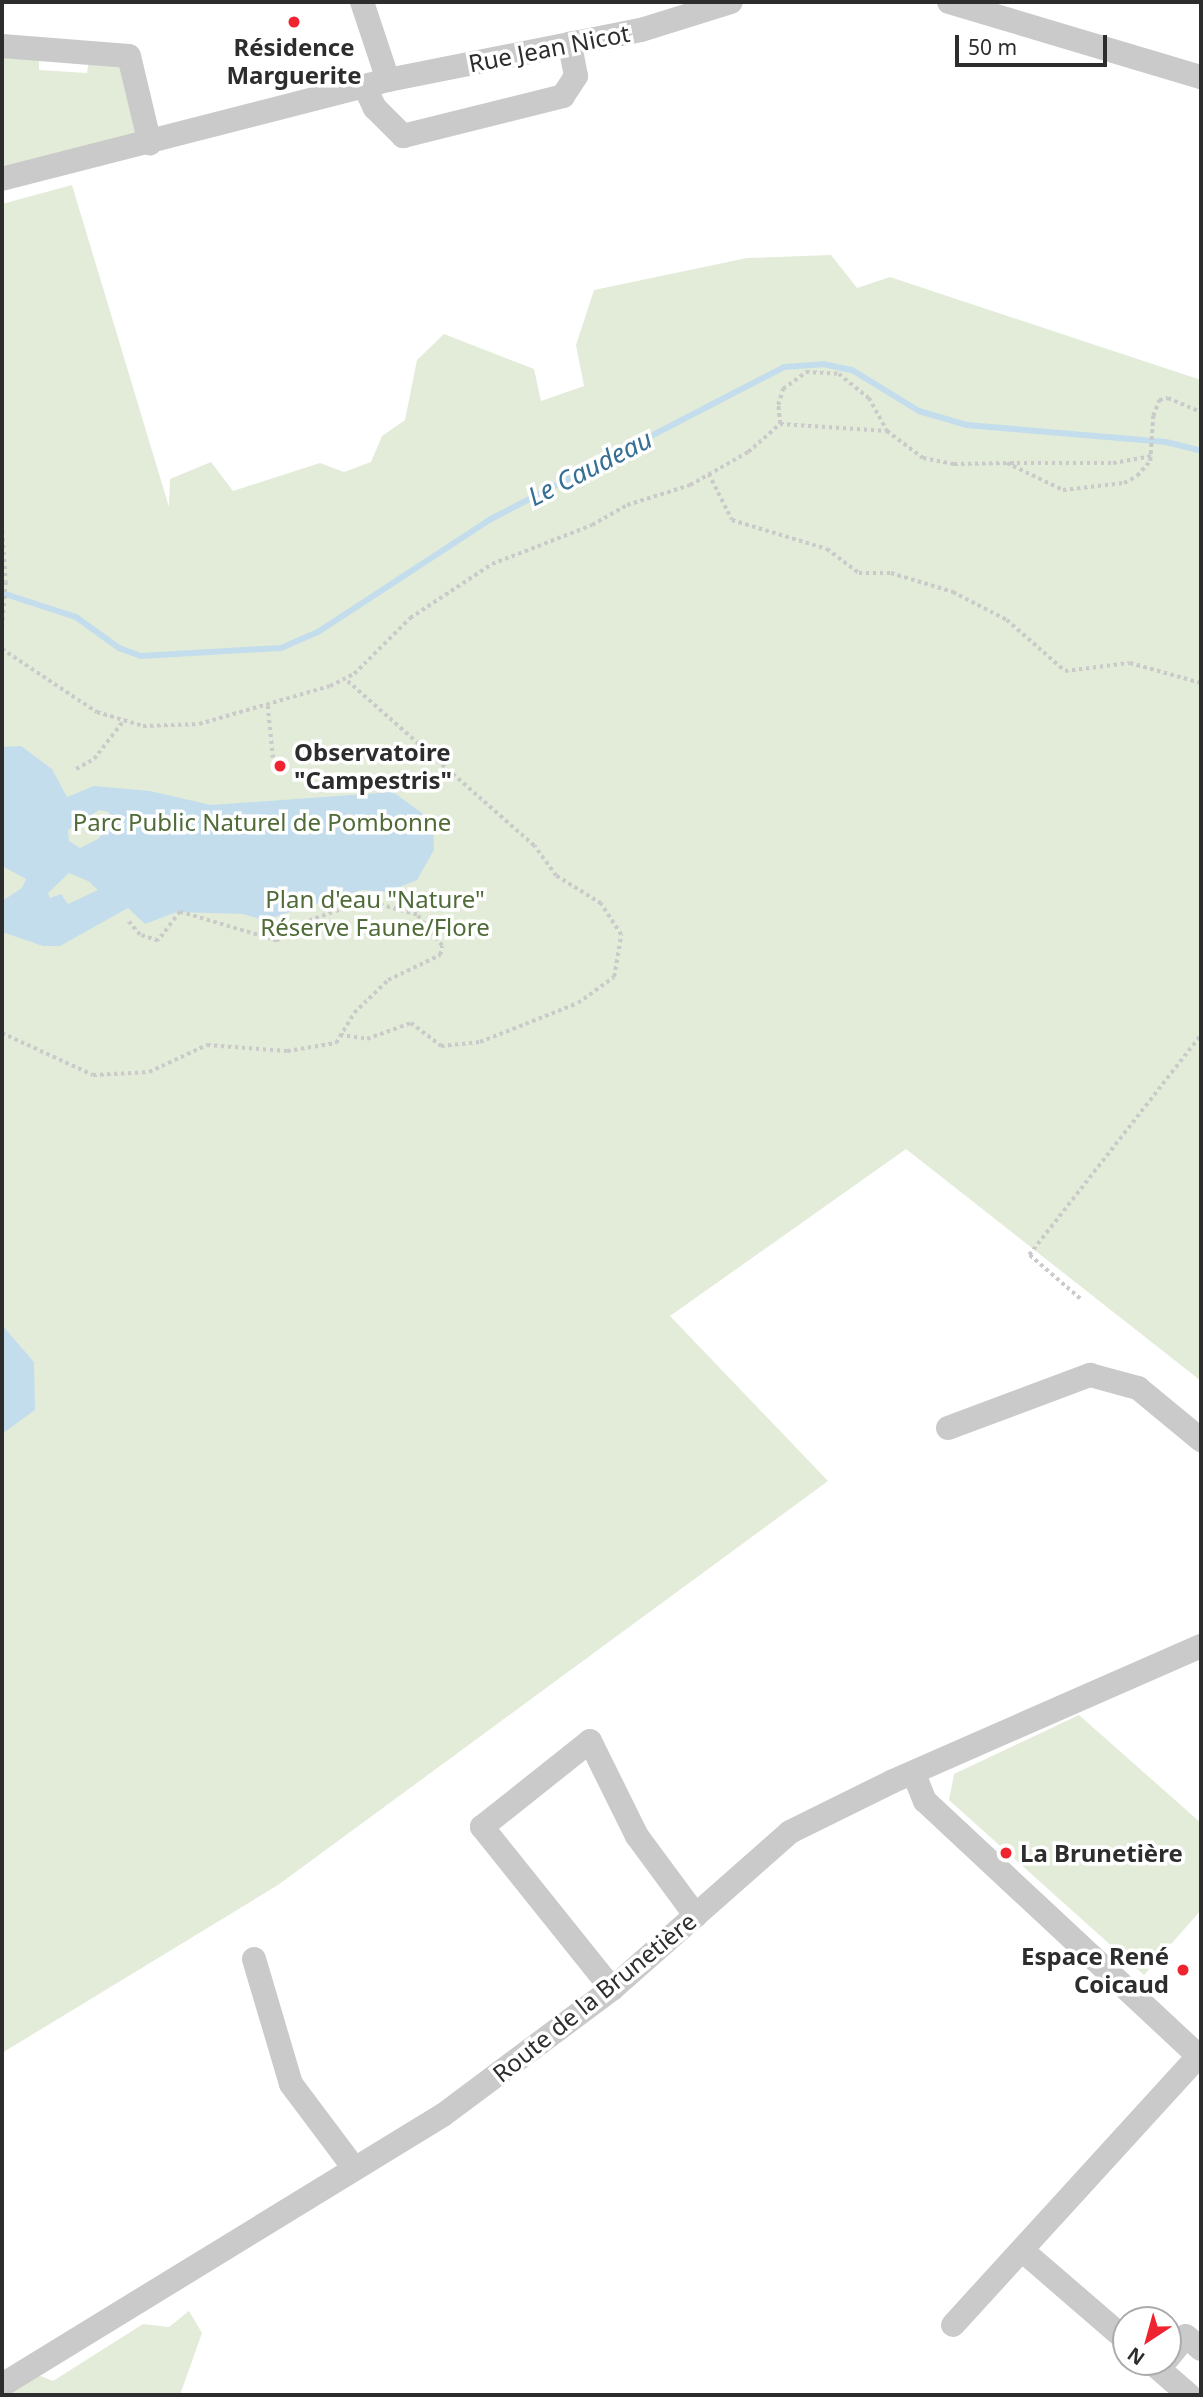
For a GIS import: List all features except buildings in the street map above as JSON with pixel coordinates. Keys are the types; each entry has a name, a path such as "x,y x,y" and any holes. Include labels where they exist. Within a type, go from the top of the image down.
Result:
{"street":[{"path":"362,2 376,83 375,108 403,136 563,96 576,76 570,44"},
{"name":"Rue Jean Nicot","path":"2,179 150,144 376,83 641,30 731,2"},
{"path":"949,2 1201,77"},
{"path":"2,46 129,56 150,144"},
{"path":"948,1428 1090,1375 1138,1388 1201,1440"},
{"name":"Route de la Brunetière","path":"2,2385 443,2115 612,1989 790,1832 1201,1646"},
{"path":"612,1989 482,1827 590,1741 637,1836 695,1916"},
{"path":"914,1774 925,1801 1200,2057 953,2325"},
{"path":"254,1959 291,2084 354,2168"},
{"path":"1023,2251 1112,2328"},
{"path":"1182,2340 1186,2336 1201,2349"},
{"path":"1172,2376 1189,2395"}],"path":[{"path":"780,424 778,405 783,389 806,372 839,374 869,398 887,431 923,458 954,464 1113,463 1151,456"},
{"path":"1007,463 1048,485 1085,489 1131,479 1151,456 1155,405 1168,398 1201,412"},
{"path":"2,649 57,689 97,712 143,726 200,724 268,706 345,680 410,618 492,564 709,474 748,452 780,424 887,431"},
{"path":"709,474 732,520 827,549 859,573 891,573 953,592 1007,620 1065,671 1130,663 1201,683"},
{"path":"2,524 6,582 2,632"},
{"path":"341,1035 367,1039 411,1023 442,1046 480,1042 578,1003 614,977 621,935 601,904 556,876 534,846 345,680"},
{"path":"268,706 273,758"},
{"path":"76,769 94,759 124,720"},
{"path":"2,1033 93,1075 149,1072 207,1045 287,1051 336,1043 354,1013 388,981 440,955 442,946 417,915 365,901 309,921 276,941 180,912 158,941 140,935 127,920"},
{"path":"1080,1299 1029,1255 1201,1035"}],"green space":[{"path":"2,52 39,55 39,70 87,73 89,59 123,63 140,137 2,170"},
{"path":"72,185 169,507 170,479 211,462 233,491 320,463 344,472 371,462 382,436 405,420 417,360 444,334 534,369 541,401 584,386 576,345 594,290 747,258 831,255 857,288 890,277 1201,380 1201,1381 906,1149 670,1316 828,1481 278,1885 2,2053 2,204"},
{"path":"1079,1715 1201,1823 1201,1910 1144,1975 949,1800 954,1774"},
{"path":"189,2311 202,2333 180,2395 2,2395 36,2374 53,2381 143,2324 169,2327"}],"water":[{"path":"21,746 52,769 67,797 94,786 150,791 211,805 393,792 433,821 434,850 417,880 387,892 362,890 264,920 243,914 177,912 145,924 128,908 60,946 43,946 2,932 2,901 22,888 26,879 2,866 2,747","holes":["99,810 109,812 106,830 98,839 80,848 69,841 68,830","69,873 88,881 98,890 68,904 61,894 50,898 48,893"]},
{"path":"2,1325 34,1362 35,1410 2,1434"}],"waterway":[{"name":"Le Caudeau","path":"2,593 76,617 119,648 141,656 281,648 318,632 491,519 784,367 823,364 852,370 919,411 967,425 1166,442 1201,451"}],"place":[{"name":"Résidence Marguerite","path":"294,22"},
{"name":"Observatoire \"Campestris\"","path":"280,766"},
{"name":"La Brunetière","path":"1006,1853"},
{"name":"Espace René Coicaud","path":"1183,1970"}],"park label":[{"name":"Parc Public Naturel de Pombonne","path":"262,822"},
{"name":"Plan d'eau \"Nature\" Réserve Faune/Flore","path":"375,913"}]}
